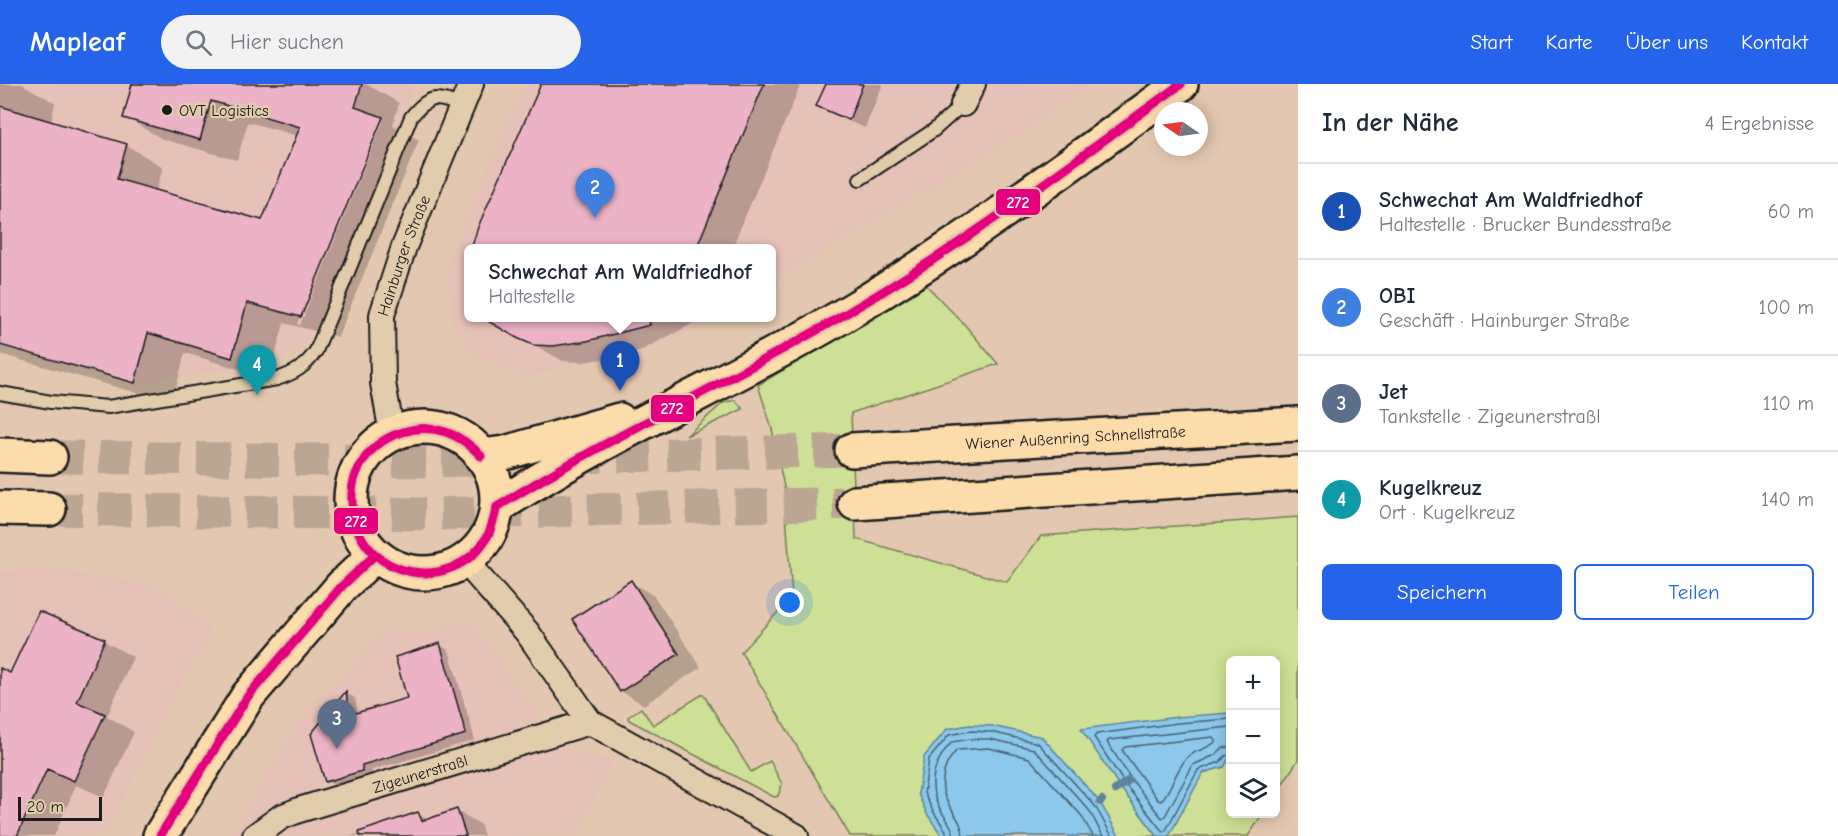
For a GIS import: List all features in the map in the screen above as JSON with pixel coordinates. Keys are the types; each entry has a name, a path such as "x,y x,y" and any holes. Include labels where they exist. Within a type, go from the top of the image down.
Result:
{"main road":[{"path":"497,507 547,474 751,367 849,312 960,240 1181,84"},
{"path":"482,456 505,453 536,442 676,405"},
{"name":"Wiener Außenring Schnellstraße","path":"852,450 1298,424"},
{"path":"411,428 431,428 450,432 467,442 482,456 491,471 496,489 497,507 487,537 465,561 443,571 419,574 395,568 375,555 357,532 351,504 355,476 369,451 393,434 411,428"},
{"path":"0,455 50,457"},
{"path":"855,503 1298,473"},
{"path":"0,508 49,509"},
{"path":"160,836 248,696 342,586 375,555"}],"street":[{"name":"Hainburger Straße","path":"393,434 383,383 382,315 404,247 466,95"},
{"path":"465,561 526,632 590,722 796,836"},
{"name":"Zigeunerstraßl","path":"255,836 281,818 299,810 590,722"}],"lane":[{"path":"860,179 934,130 968,94"},
{"path":"0,393 51,402 108,407 277,379 294,373 308,363 321,340 411,117 428,99 466,95"}],"shaded area":[{"path":"0,84 414,84 320,322 302,347 272,362 135,383 0,345"},
{"path":"524,84 1093,84 1019,135 776,280 776,244 464,244 464,322 704,322 671,341 525,377 475,355 452,322 447,269"},
{"path":"0,571 72,573 130,581 167,592 210,629 205,649 188,670 173,696 105,836 0,836"},
{"path":"470,619 561,748 612,761 576,836 232,836 302,716 386,630 430,633"}],"green space":[{"path":"926,285 964,324 998,364 851,413 856,539 1007,582 1041,536 1298,517 1298,760 1280,788 1280,656 1226,656 1226,818 1260,818 1248,836 850,836 741,652 792,597 784,487 772,429 758,385"},
{"path":"735,400 743,409 686,436 723,403"},
{"path":"703,694 751,772 770,761 782,784 778,796 774,797 629,720 628,717 641,708 653,725"}],"water":[{"path":"1226,713 1226,764 1224,767 1203,773 1169,836 1157,836 1081,729"},
{"path":"969,725 992,726 1042,737 1100,802 1119,836 942,836 927,814 918,794 924,757 947,729"}],"building":[{"path":"132,84 362,84 355,107 383,117 301,317 247,303 232,358 148,333 135,383 0,345 0,106 127,144 117,179 262,220 300,127 211,101 200,140 123,118"},
{"path":"541,84 764,84 698,244 473,244"},
{"path":"826,84 863,84 849,120 816,106"},
{"path":"490,322 650,322 650,325 587,341 553,346 533,345"},
{"path":"631,580 679,654 620,692 572,619"},
{"path":"39,611 105,639 77,702 105,714 74,781 47,769 17,836 0,836 0,668 10,673"},
{"path":"440,643 466,734 362,765 362,771 325,782 311,734 346,691 349,715 407,698 395,657"},
{"path":"457,809 466,836 360,836 359,832 418,812 422,821"}],"waterway":[{"path":"1115,790 1129,780"}],"tunnel":[{"path":"569,457 852,450"},
{"path":"50,457 428,461 511,459"},
{"path":"49,509 428,514 855,503"}],"transit line":[{"name":"272","path":"497,507 583,456 804,338 890,287 1017,203 1181,84"},
{"name":"272","path":"481,456 465,442 436,429 414,429 388,438 365,458 355,477 352,497 353,512 360,535 373,553 391,565 411,572 432,573 453,567 472,555 487,537 497,507"},
{"name":"272","path":"160,836 248,696 342,586 375,555"}],"place":[{"name":"OVT Logistics","path":"167,110"},
{"name":"OBI","path":"595,218"},
{"name":"Schwechat Am Waldfriedhof","path":"620,391"},
{"name":"Kugelkreuz","path":"257,395"},
{"name":"Jet","path":"337,749"}]}
